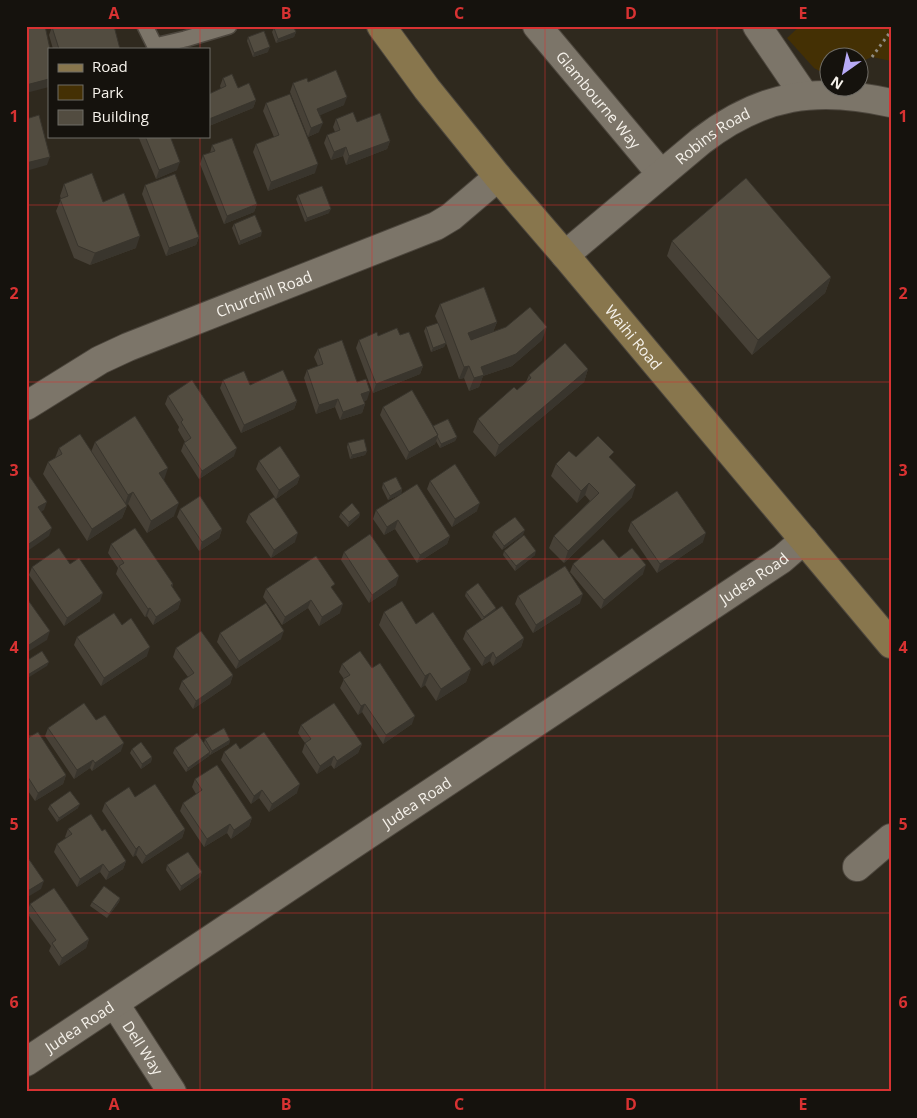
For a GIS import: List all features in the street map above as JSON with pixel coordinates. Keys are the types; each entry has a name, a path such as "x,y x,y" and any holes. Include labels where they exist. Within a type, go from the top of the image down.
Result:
{"main road":[{"name":"Waihi Road","path":"381,26 427,89 498,178 565,254 891,644"}],"street":[{"name":"Glambourne Way","path":"537,26 661,174"},
{"path":"757,26 804,95"},
{"name":"Robins Road","path":"565,254 718,128 738,116 754,109 804,95 837,94 891,103"},
{"name":"Churchill Road","path":"26,406 100,360 128,347 436,226 451,217 498,178"},
{"name":"Judea Road","path":"26,1062 782,559 804,540"},
{"path":"857,867 891,838"},
{"name":"Dell Way","path":"115,1004 172,1092"}],"lane":[{"path":"145,26 155,46 229,26"}],"path":[{"path":"872,57 891,31"}],"green space":[{"path":"800,26 891,26 891,61 870,58 870,48 820,48 820,71 814,68 787,38"}],"building":[{"path":"26,26 45,26 50,48 48,48 48,79 26,85"},
{"path":"114,26 120,48 59,48 52,27"},
{"path":"278,26 293,26 296,32 278,39 274,28"},
{"path":"264,31 270,47 254,53 248,37"},
{"path":"336,70 347,97 317,109 323,123 311,128 293,83 307,78 308,82"},
{"path":"232,74 238,88 249,83 256,100 210,119 210,94 226,86 223,78"},
{"path":"290,94 318,164 271,182 256,144 279,135 266,103"},
{"path":"353,112 357,122 380,113 390,141 349,156 346,147 334,152 327,135 340,130 336,119"},
{"path":"39,115 50,157 26,163 26,119"},
{"path":"146,138 171,138 180,162 159,170"},
{"path":"232,138 257,204 227,216 203,155 215,151 212,145"},
{"path":"92,173 103,202 124,193 140,236 95,253 78,246 60,199 68,196 64,184"},
{"path":"175,174 199,237 169,248 145,185"},
{"path":"746,178 831,277 758,340 672,241"},
{"path":"322,186 331,209 307,218 298,195"},
{"path":"255,215 262,232 240,241 234,224"},
{"path":"484,287 497,322 468,333 471,340 506,327 530,307 547,327 516,354 481,367 484,375 474,378 469,366 464,367 440,304"},
{"path":"438,323 446,343 433,348 426,327"},
{"path":"397,328 400,335 409,332 423,366 376,384 359,340 377,332 378,336"},
{"path":"342,340 357,382 366,379 370,391 361,394 365,404 343,412 338,399 319,405 307,370 323,364 318,349"},
{"path":"565,343 588,369 499,445 478,419 514,387 517,390 531,378 529,375"},
{"path":"283,370 297,401 244,425 223,380 244,371 250,385"},
{"path":"192,380 237,448 202,471 184,443 191,438 181,422 183,420 168,396"},
{"path":"412,390 438,435 409,452 383,407"},
{"path":"135,416 168,468 159,473 179,503 151,521 133,492 128,495 95,442"},
{"path":"448,419 457,437 441,444 433,426"},
{"path":"80,434 127,506 92,529 48,462 62,454 59,448"},
{"path":"598,436 614,452 609,457 636,485 568,551 554,536 599,493 589,483 581,491 556,464 569,451 576,457"},
{"path":"364,439 367,451 352,455 348,443"},
{"path":"280,446 300,476 279,490 259,461"},
{"path":"455,464 480,503 455,519 430,481"},
{"path":"26,471 47,502 38,507 52,528 26,546"},
{"path":"396,477 402,489 390,496 383,483"},
{"path":"417,484 450,536 420,555 398,520 387,527 376,510"},
{"path":"677,491 706,533 660,564 631,522"},
{"path":"200,496 222,529 202,542 180,509"},
{"path":"274,497 298,533 274,550 249,514"},
{"path":"352,503 360,513 349,522 341,513"},
{"path":"515,517 525,530 504,546 494,532"},
{"path":"135,528 173,584 171,585 181,600 156,617 150,608 148,609 119,566 124,563 111,544"},
{"path":"370,534 399,576 372,595 344,552"},
{"path":"524,535 536,551 516,566 504,551"},
{"path":"603,539 619,558 632,548 646,565 604,600 573,564"},
{"path":"59,548 70,564 79,558 103,593 67,618 32,567"},
{"path":"316,556 335,584 331,587 343,604 322,617 311,600 285,617 266,589"},
{"path":"565,566 583,594 536,625 518,596"},
{"path":"478,583 496,608 484,617 466,592"},
{"path":"28,600 50,631 26,647 26,601"},
{"path":"402,601 416,624 433,612 471,669 441,689 430,673 425,676 384,612"},
{"path":"266,603 284,631 239,661 220,633"},
{"path":"502,606 524,638 496,658 493,652 485,658 466,631"},
{"path":"114,613 122,625 131,618 150,647 104,678 77,637"},
{"path":"201,631 233,675 196,701 182,681 194,673 176,648"},
{"path":"42,651 49,662 26,676 26,661"},
{"path":"360,651 372,668 380,663 415,716 386,735 365,704 361,706 343,679 350,675 342,664"},
{"path":"84,703 96,720 105,715 124,743 95,763 93,760 77,770 48,728"},
{"path":"334,703 362,744 337,761 334,756 320,766 305,743 311,739 301,725"},
{"path":"224,728 230,740 212,751 205,739"},
{"path":"38,732 66,775 38,793 26,774 26,739"},
{"path":"264,732 300,784 272,804 262,790 254,796 224,752 236,743 240,749"},
{"path":"197,733 210,752 188,768 175,748"},
{"path":"141,742 152,757 142,764 132,749"},
{"path":"217,765 252,818 234,830 230,824 207,839 183,803 202,790 195,779"},
{"path":"155,784 185,829 146,856 139,846 136,849 105,803 129,787 135,797"},
{"path":"70,791 80,804 59,818 50,805"},
{"path":"91,814 102,831 105,829 126,861 109,872 103,864 80,879 57,844 72,834 68,829"},
{"path":"188,852 202,872 181,886 167,865"},
{"path":"26,855 44,881 26,892"},
{"path":"104,886 120,898 109,914 92,902"},
{"path":"54,888 89,939 62,958 52,943 56,940 30,904"}]}
